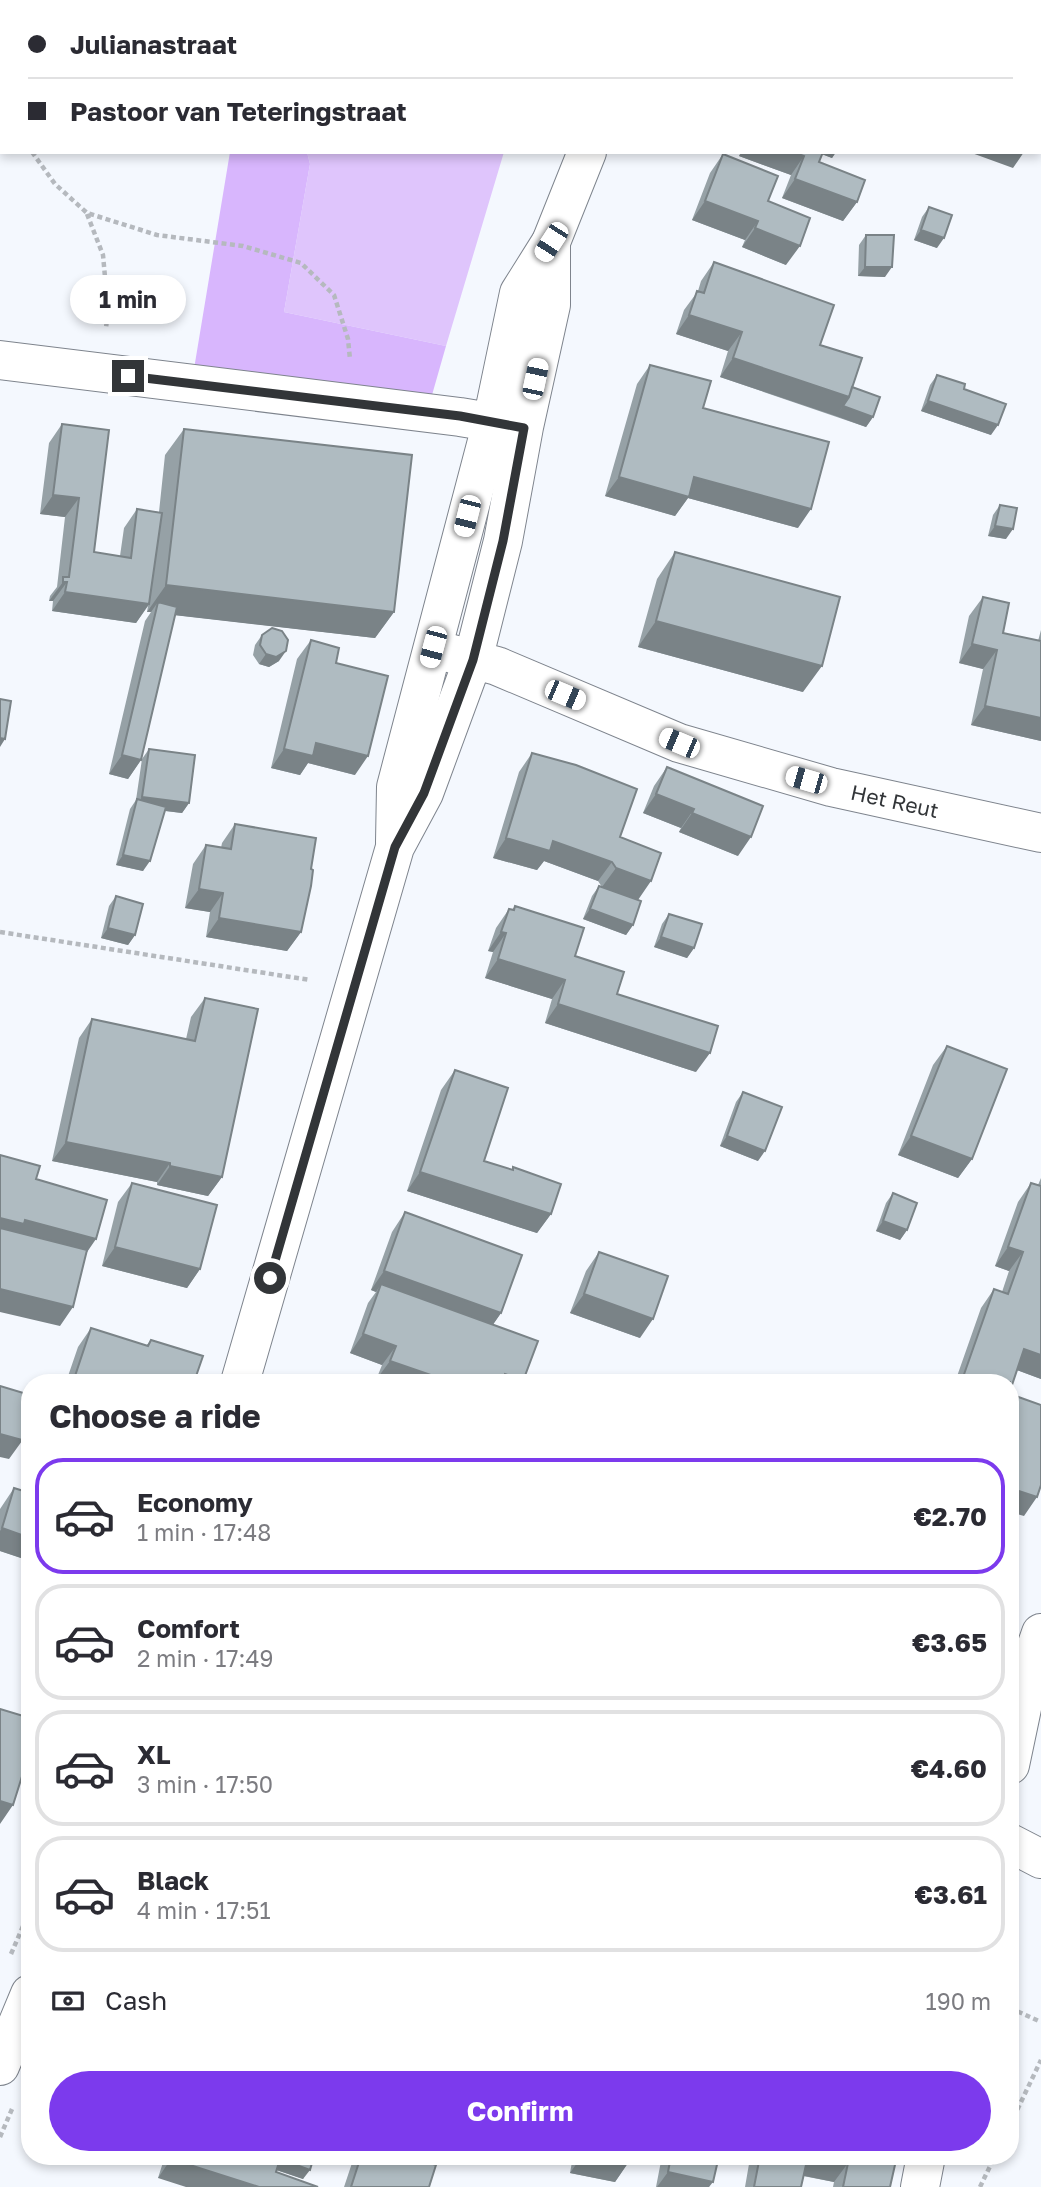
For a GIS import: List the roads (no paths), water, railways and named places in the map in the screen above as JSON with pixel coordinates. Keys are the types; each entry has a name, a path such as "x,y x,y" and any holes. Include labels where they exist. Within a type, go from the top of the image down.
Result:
{"street":[{"path":"395,847 396,787 433,647 551,305 551,242 586,154"},
{"path":"0,360 346,402 508,425"},
{"path":"242,1374 395,847 424,793 473,660 503,541 508,425"},
{"name":"Het Reut","path":"433,647 497,666 679,743 831,787 1041,833"},
{"path":"1019,1722 1033,1656 1041,1633"},
{"path":"1019,1848 1041,1859"},
{"path":"0,2066 21,2016"},
{"path":"920,2187 924,2165"}]}
